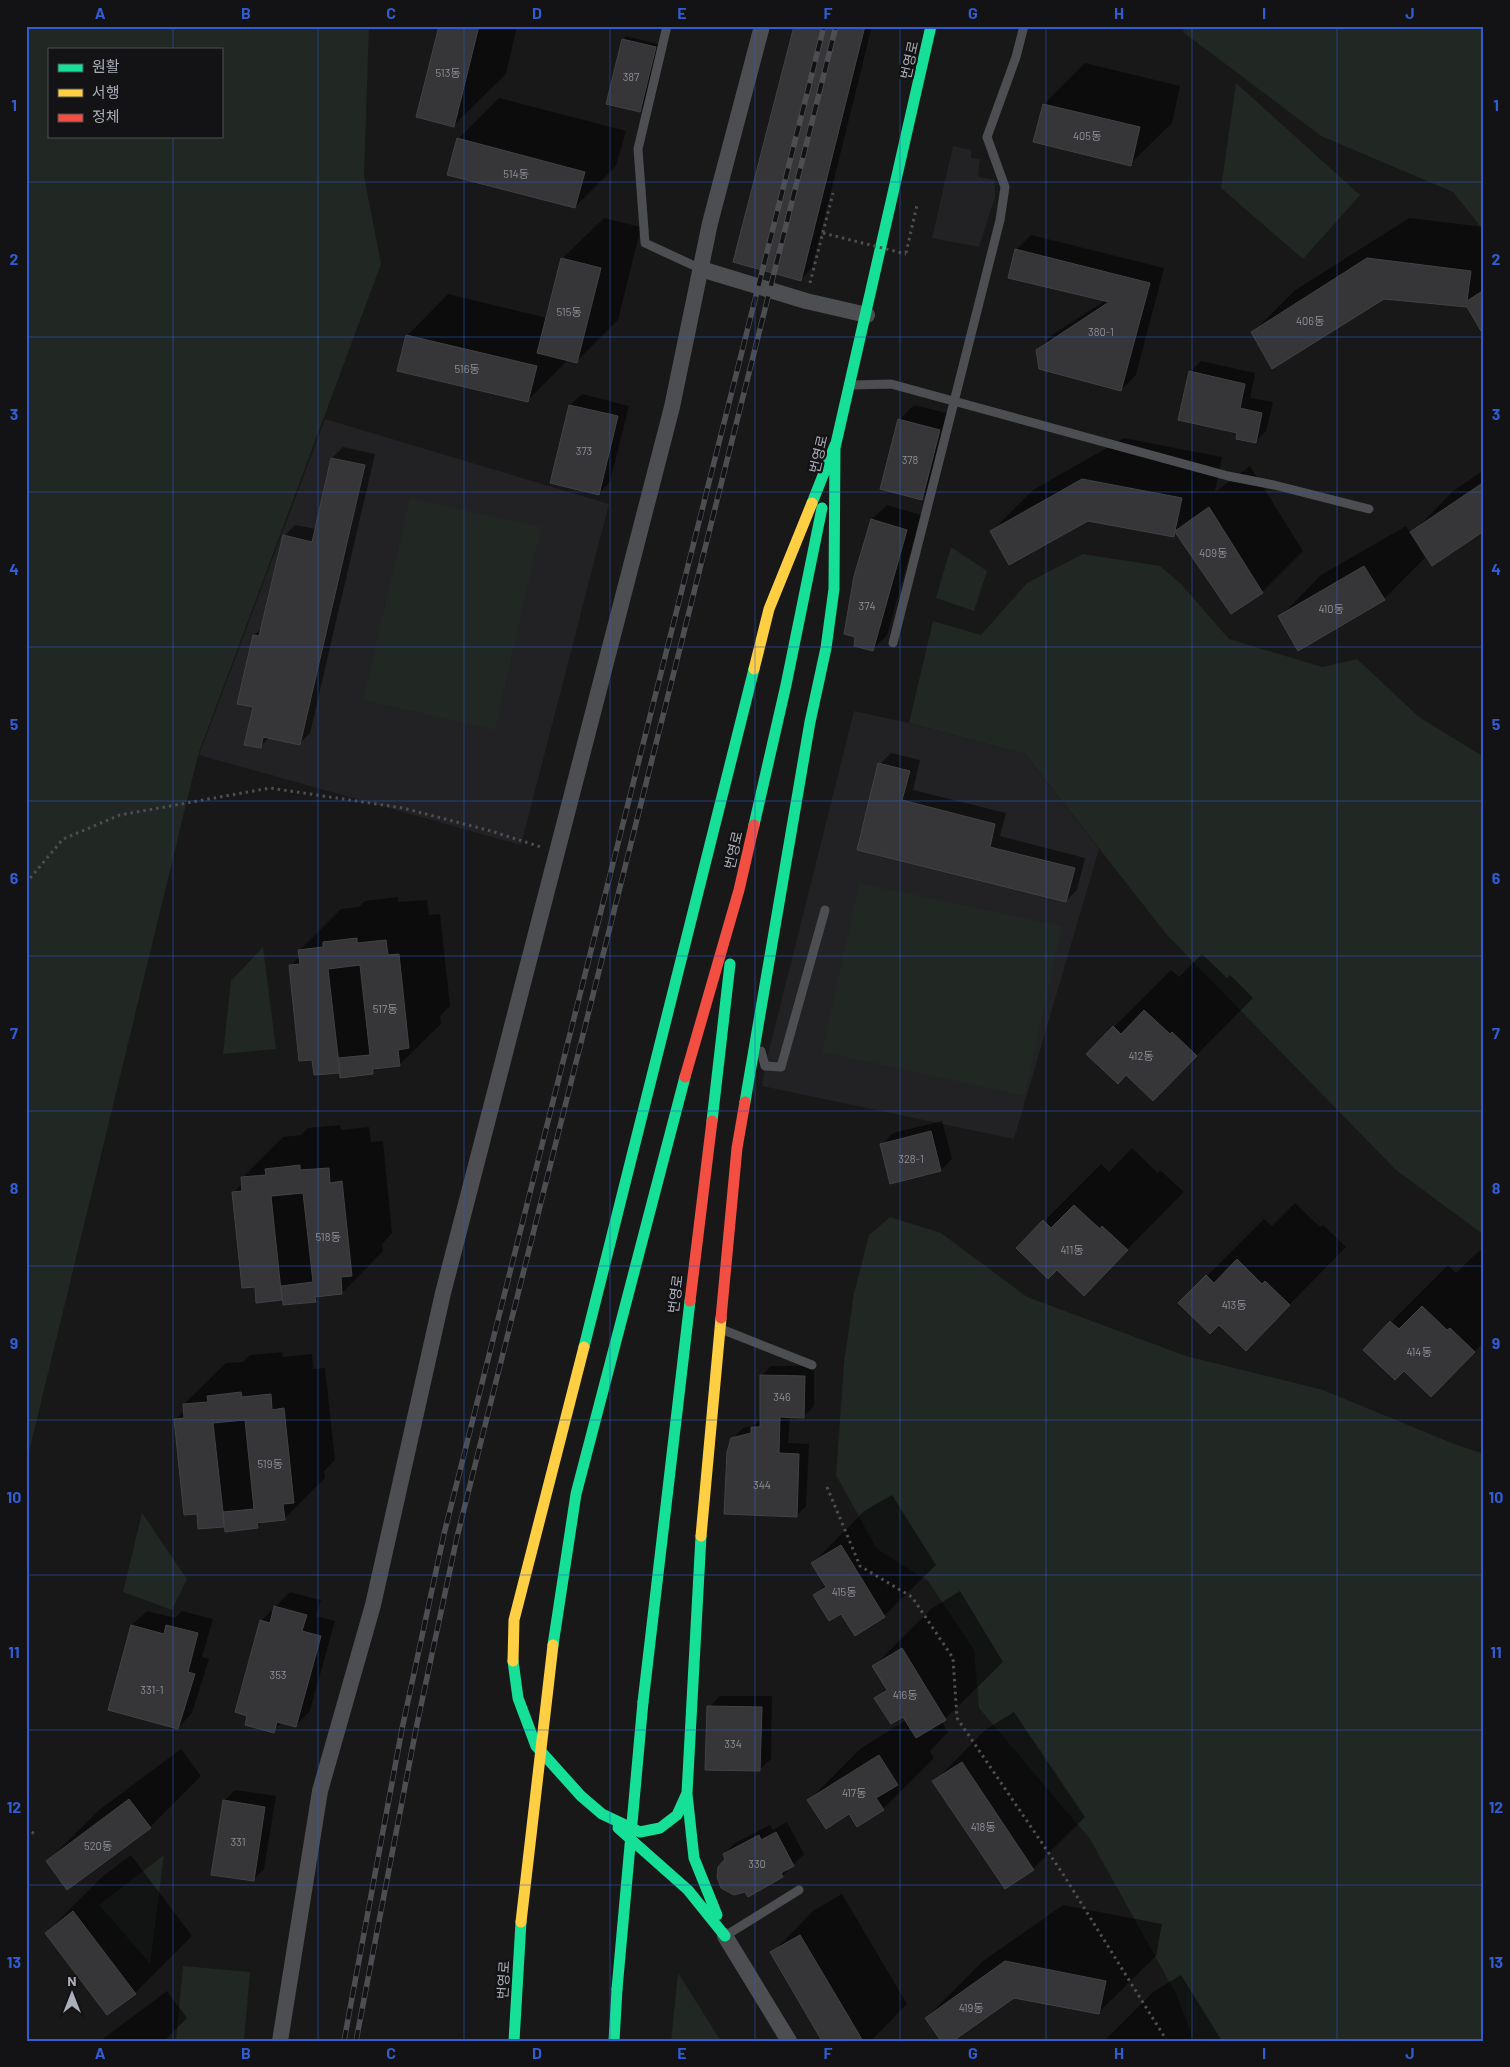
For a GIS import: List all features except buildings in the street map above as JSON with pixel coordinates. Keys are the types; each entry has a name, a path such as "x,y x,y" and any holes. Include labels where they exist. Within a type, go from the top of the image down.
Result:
{"street":[{"path":"280,2041 320,1791 373,1605 443,1293 672,407 710,223 762,26"},
{"name":"번영로","path":"514,2041 522,1922 553,1645 576,1494 671,1125 739,890 786,685 835,445 867,314 931,26"},
{"path":"701,269 806,301 867,314"},
{"path":"725,1936 694,1858 687,1792 699,1561 737,1148 810,722 826,648 834,589 835,445"},
{"path":"789,2041 725,1936 688,1890 581,1796 536,1746 518,1698 513,1658 514,1620 638,1139 769,609 835,445"},
{"name":"번영로","path":"614,2041 643,1702 713,1091 739,890"},
{"path":"602,1814 640,1832 660,1828 677,1815 687,1792"}],"lane":[{"path":"667,26 638,149 645,243 701,269"},
{"path":"893,643 931,500 952,402 1000,220 1005,187 987,137 1016,57 1024,26"},
{"path":"850,384 892,384 952,402 1228,476 1274,485 1368,509"},
{"path":"756,1031 765,1066 781,1067 825,910"},
{"path":"720,1329 812,1365"},
{"path":"725,1936 799,1890"}],"path":[{"path":"806,301 833,193"},
{"path":"904,262 917,205"},
{"path":"822,233 906,254"},
{"path":"26,883 64,839 120,815 270,788 403,808 491,831 556,852"},
{"path":"827,1487 860,1566 912,1597 953,1658 957,1718 1063,1874 1168,2041"},
{"path":"26,1829 35,1834"}],"shaded area":[{"path":"26,26 369,26 364,176 381,264 198,755 26,1464"},
{"path":"1185,26 1484,26 1484,231 1453,192 1321,136 1183,32"},
{"path":"1236,83 1360,195 1303,259 1221,188"},
{"path":"953,146 971,150 971,158 980,159 978,177 995,180 995,197 979,247 932,238"},
{"path":"325,419 609,504 521,845 199,755"},
{"path":"410,498 541,527 495,730 363,700"},
{"path":"951,547 987,571 974,611 936,598"},
{"path":"1083,554 1160,566 1181,584 1229,639 1322,667 1357,659 1419,717 1484,757 1484,1235 1396,1170 1167,935 1025,754 909,723 933,621 981,635 1027,583"},
{"path":"854,711 909,723 1025,754 1099,849 1014,1139 762,1086 765,1066"},
{"path":"859,883 1062,926 1025,1096 822,1052"},
{"path":"263,947 276,1049 223,1054 231,981"},
{"path":"890,1217 941,1233 1027,1297 1186,1356 1323,1390 1454,1444 1484,1454 1484,2041 1194,2041 1176,1994 1090,1839 979,1708 974,1650 928,1581 877,1549 836,1475 844,1363 854,1293 869,1235"},
{"path":"142,1513 187,1579 172,1610 123,1592"},
{"path":"164,1855 150,1963 99,1905"},
{"path":"183,1966 250,1972 244,2041 176,2041"},
{"path":"678,1973 721,2041 671,2041"}],"railway":[{"path":"344,2041 402,1729 444,1534 824,26"},
{"path":"356,2041 416,1729 457,1537 836,26"}],"traffic: fast":[{"path":"832,461 931,26"},
{"path":"745,1102 810,722 826,648 834,589 835,445"},
{"path":"812,503 835,445"},
{"path":"754,825 786,685 822,508"},
{"path":"584,1347 754,669"},
{"path":"712,1121 730,964"},
{"path":"553,1645 576,1494 685,1077"},
{"path":"643,1702 690,1301"},
{"path":"513,1661 518,1698 536,1746 581,1796 602,1814 640,1832 660,1828 677,1815 687,1793 701,1536"},
{"path":"617,1989 643,1702"},
{"path":"687,1794 694,1858 717,1915"},
{"path":"618,1828 688,1890 725,1936"},
{"path":"514,2041 521,1922"},
{"path":"614,2041 617,1989"}],"traffic: slow":[{"path":"754,669 769,609 812,503"},
{"path":"701,1536 721,1318"},
{"path":"513,1661 514,1620 584,1347"},
{"path":"521,1922 553,1645"}],"traffic: jam":[{"path":"685,1077 739,890 754,825"},
{"path":"721,1318 737,1148 745,1102"},
{"path":"690,1301 712,1121"}]}
